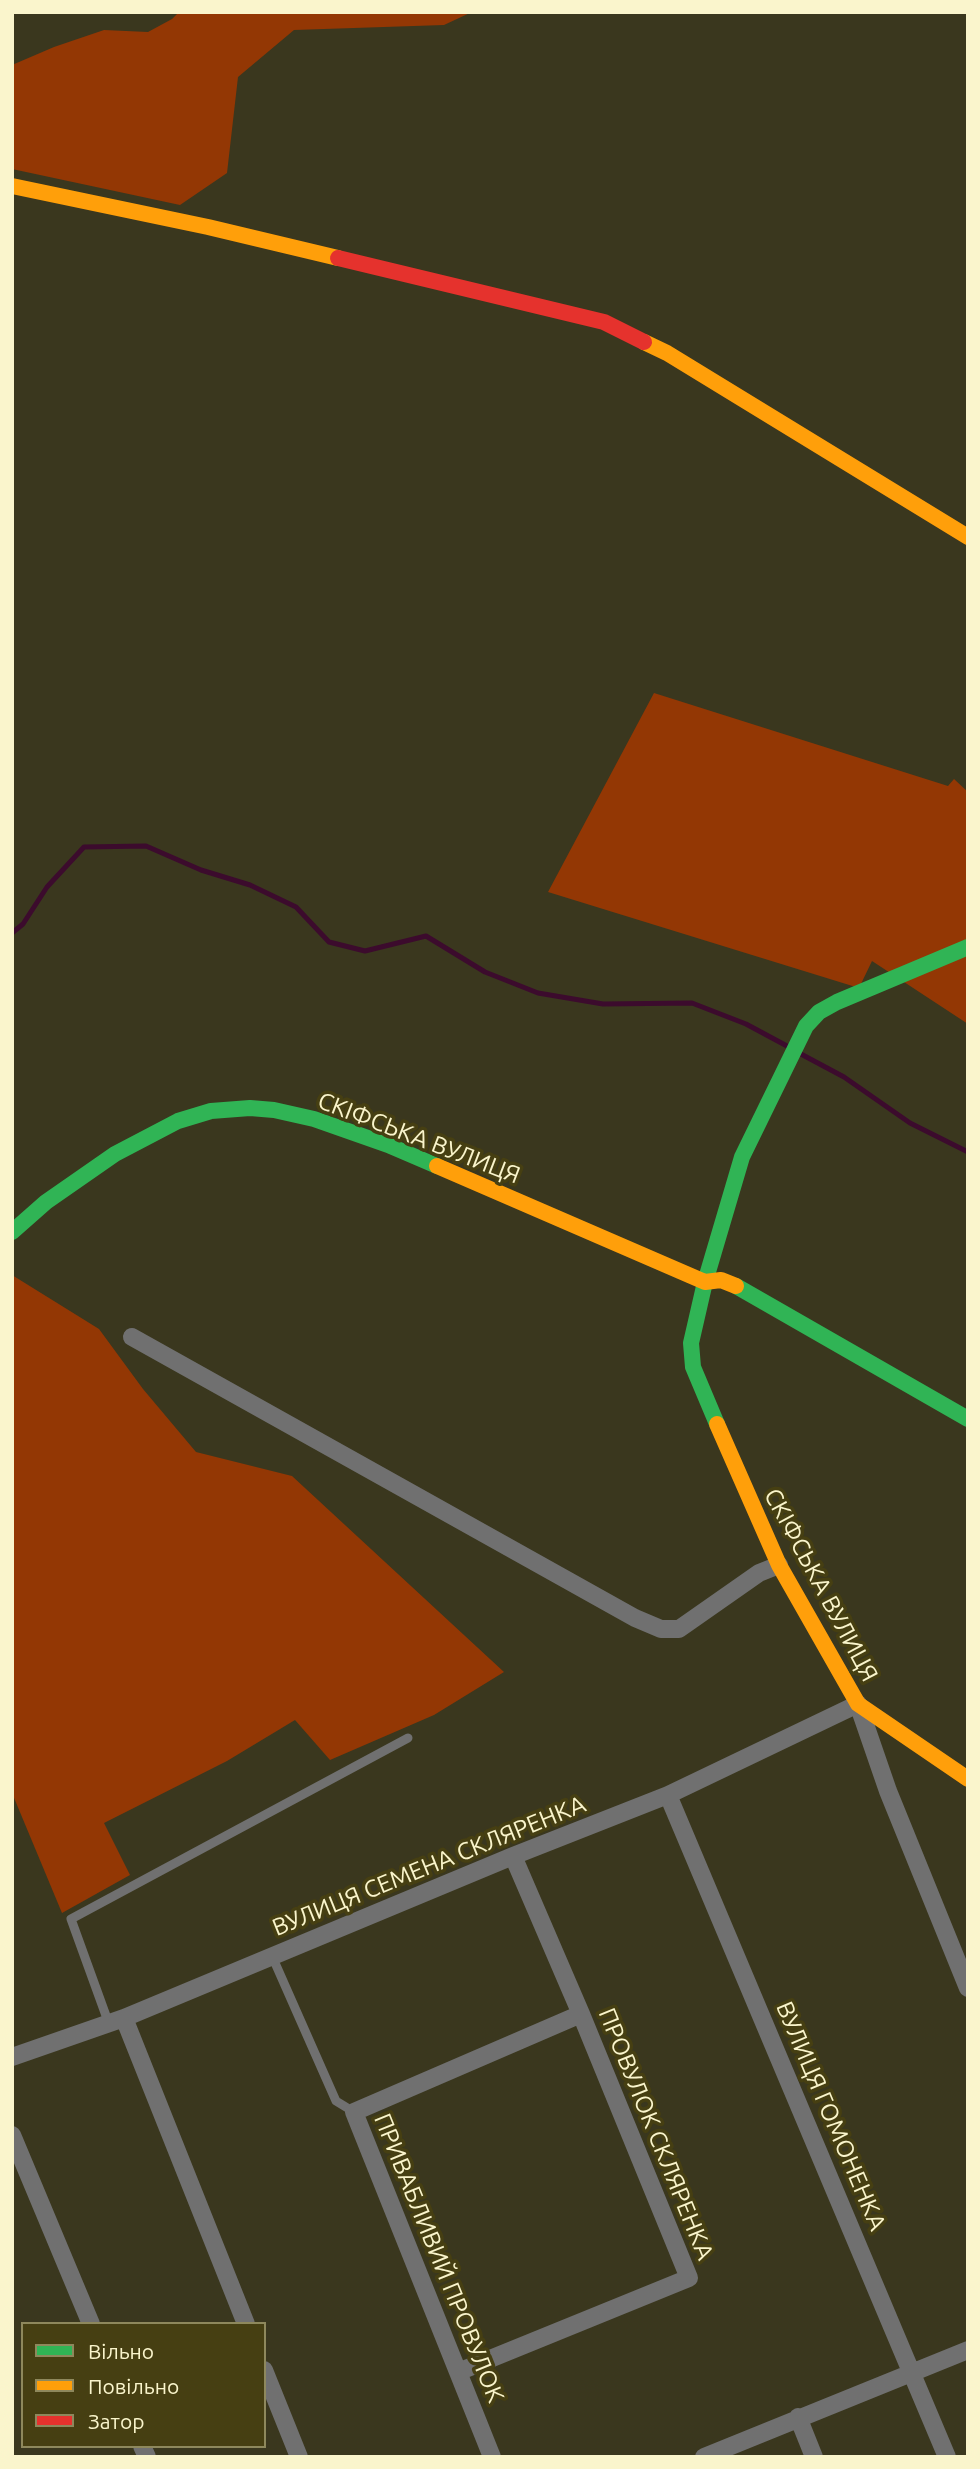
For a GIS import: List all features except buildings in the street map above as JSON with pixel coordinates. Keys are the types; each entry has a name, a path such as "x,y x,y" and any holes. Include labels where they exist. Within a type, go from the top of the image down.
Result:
{"street":[{"path":"12,186 208,227 604,322 667,353 968,537"},
{"name":"СКІФСЬКА ВУЛИЦЯ","path":"968,947 837,1002 819,1012 806,1026 741,1157 705,1282 691,1343 693,1367 779,1565 858,1704 968,1779"},
{"name":"СКІФСЬКА ВУЛИЦЯ","path":"12,1233 46,1202 115,1154 178,1121 212,1111 250,1108 314,1119 388,1145 705,1282 721,1280 730,1283 968,1419"},
{"path":"132,1337 635,1618 661,1629 679,1629 760,1573 779,1565"},
{"path":"858,1704 888,1791 968,1988"},
{"name":"ВУЛИЦЯ СЕМЕНА СКЛЯРЕНКА","path":"12,2056 116,2021 513,1856 668,1795 858,1704"},
{"name":"ВУЛИЦЯ ГОМОНЕНКА","path":"668,1795 947,2457"},
{"name":"ПРОВУЛОК СКЛЯРЕНКА","path":"458,2372 689,2278 513,1856"},
{"name":"ПРИВАБЛИВИЙ ПРОВУЛОК","path":"492,2457 354,2112 581,2014"},
{"path":"116,2021 245,2322"},
{"path":"12,2134 90,2322"},
{"path":"704,2457 968,2350"},
{"path":"266,2375 299,2457"},
{"path":"798,2417 814,2457"}],"lane":[{"path":"116,2021 71,1920 408,1738"},
{"path":"272,1956 337,2101 354,2112"}],"shaded area":[{"path":"179,12 472,12 444,25 294,30 238,77 227,173 180,205 12,169 12,65 104,30 148,32"},
{"path":"654,693 948,786 954,779 968,792 968,1024 872,961 859,988 548,892"},
{"path":"12,1275 99,1329 143,1389 196,1452 292,1476 504,1672 434,1715 330,1760 295,1720 227,1761 104,1823 130,1875 62,1913 12,1793"}],"waterway":[{"path":"12,933 23,924 47,887 84,847 146,846 201,870 250,885 296,907 329,942 365,951 426,936 485,972 538,993 603,1004 692,1003 746,1024 787,1046"},
{"path":"799,1053 844,1077 910,1123 968,1152"}],"traffic: fast":[{"path":"717,1424 693,1367 691,1343 705,1282 742,1157 806,1026 819,1012 837,1002 968,947"},
{"path":"12,1232 46,1202 115,1154 178,1121 211,1111 250,1108 314,1119 388,1145 437,1166"},
{"path":"736,1286 968,1419"}],"traffic: slow":[{"path":"12,186 208,227 338,258"},
{"path":"644,342 667,353 968,537"},
{"path":"437,1166 705,1282 721,1280 736,1286"},
{"path":"717,1424 779,1565 858,1704 968,1779"}],"traffic: jam":[{"path":"338,258 604,322 644,342"}]}
